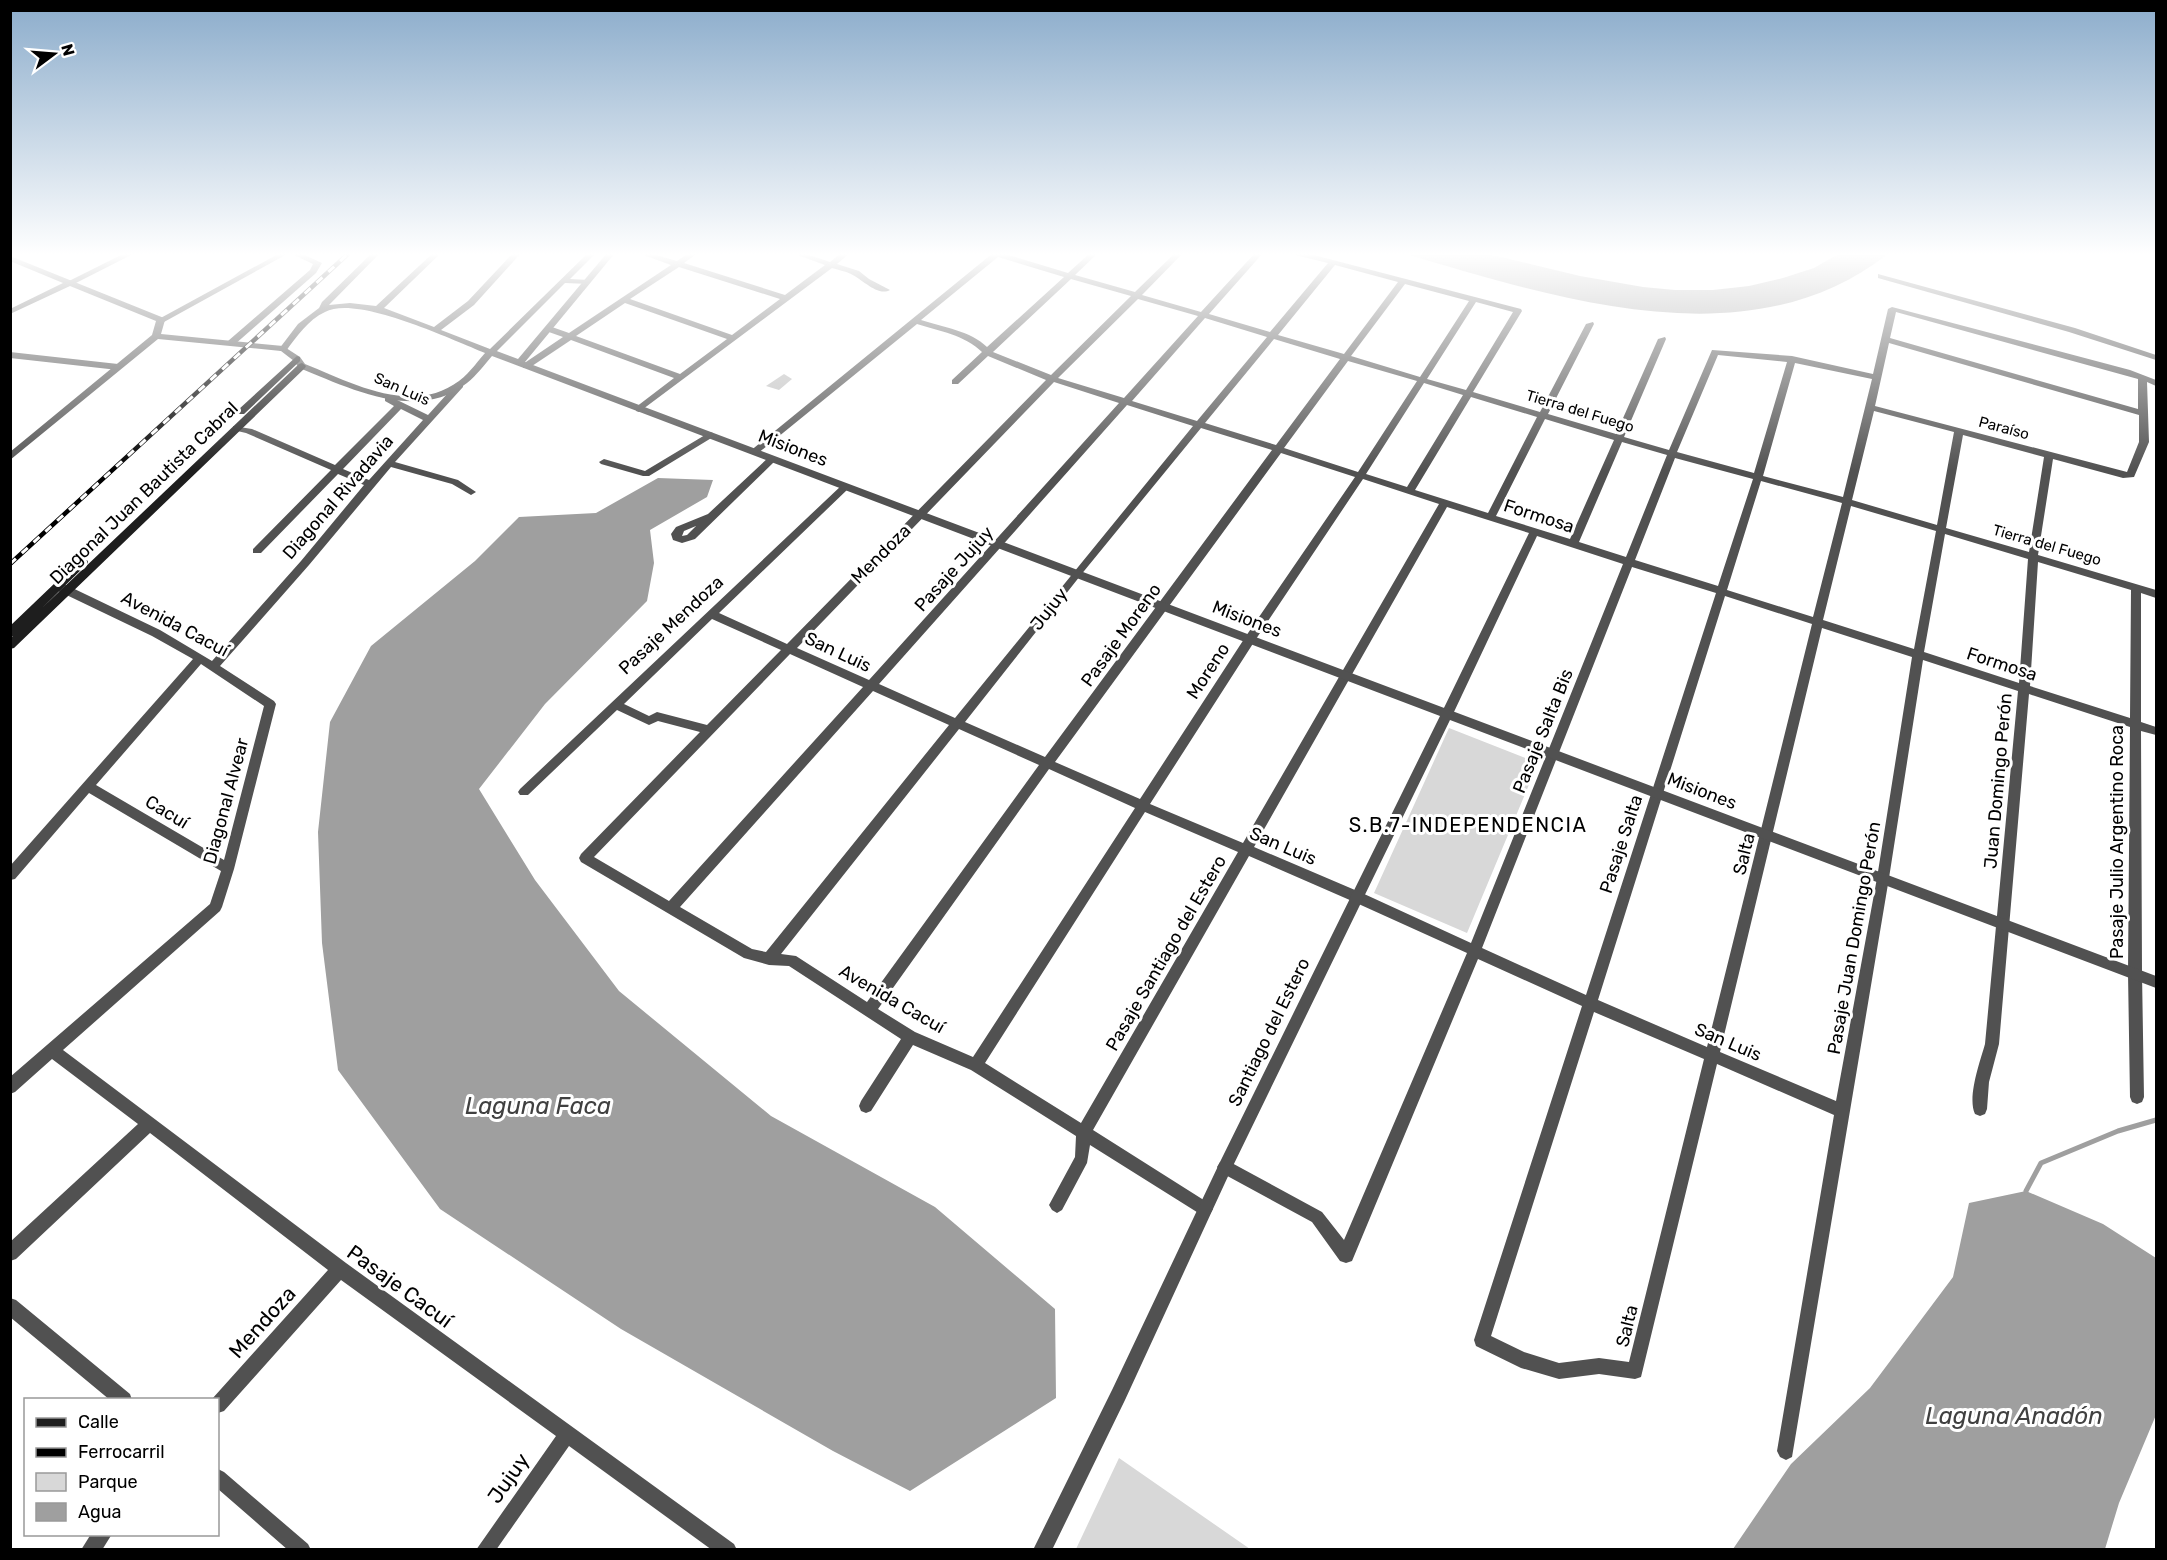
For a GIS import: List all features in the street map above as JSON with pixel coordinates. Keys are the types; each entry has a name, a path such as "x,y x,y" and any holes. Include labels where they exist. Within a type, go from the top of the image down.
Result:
{"main road":[{"name":"Diagonal Juan Bautista Cabral","path":"10,633 236,428 299,362"},
{"name":"Diagonal Juan Bautista Cabral","path":"10,645 62,588 299,362"}],"street":[{"path":"10,457 156,336 159,326"},
{"path":"231,343 251,326"},
{"path":"283,349 301,326"},
{"name":"Misiones","path":"424,326 522,365 2157,982"},
{"path":"435,330 441,326"},
{"name":"Diagonal Rivadavia","path":"214,666 305,563 370,484 460,385 518,326"},
{"path":"522,365 552,326"},
{"path":"522,365 585,326"},
{"path":"698,326 733,338"},
{"path":"639,409 749,326"},
{"path":"754,452 910,326"},
{"name":"Formosa","path":"931,326 969,338 988,352 1052,379 1278,449 1490,519 2157,731"},
{"path":"956,382 1016,326"},
{"name":"Mendoza","path":"585,858 788,648 1106,326"},
{"name":"Pasaje Jujuy","path":"672,907 1193,326"},
{"name":"Tierra del Fuego","path":"1236,326 1672,454 1846,501 2157,594"},
{"name":"Jujuy","path":"769,959 1077,574 1280,326"},
{"name":"Pasaje Moreno","path":"869,1011 1047,763 1370,326"},
{"name":"Moreno","path":"976,1065 1250,639 1360,476 1457,326"},
{"path":"1409,492 1509,326"},
{"path":"1490,519 1589,326"},
{"name":"Salta","path":"1635,1371 1889,326"},
{"name":"Salta","path":"1969,326 2125,360"},
{"path":"2057,326 2072,330 2125,360 2142,377 2157,383"},
{"path":"549,329 679,377"},
{"name":"San Luis","path":"156,336 283,349 299,362 388,399 430,420"},
{"path":"1573,545 1662,339"},
{"path":"1887,340 2143,413"},
{"name":"Pasaje Salta Bis","path":"1225,1167 1317,1217 1346,1255 1475,950 1672,454 1715,352 1792,359"},
{"path":"10,355 118,367"},
{"path":"2125,360 2157,358"},
{"path":"1792,359 1834,365 1876,377"},
{"name":"Pasaje Salta","path":"1635,1371 1599,1366 1559,1371 1521,1360 1482,1340 1758,477 1792,359"},
{"path":"2142,377 2144,442 2157,444"},
{"path":"388,399 412,401 460,385"},
{"path":"257,551 400,405"},
{"name":"Paraíso","path":"1870,407 2123,475 2131,474 2144,442"},
{"path":"236,428 249,431 370,484"},
{"name":"Pasaje Juan Domingo Perón","path":"1786,1451 1883,878 1918,655 1959,432"},
{"path":"604,462 646,474 710,435"},
{"name":"Juan Domingo Perón","path":"1980,1109 1982,1082 1992,1044 2004,924 2033,556 2049,456"},
{"path":"712,516 772,459"},
{"path":"389,464 455,482 471,492"},
{"name":"Pasaje Mendoza","path":"524,792 845,487"},
{"name":"Pasaje Santiago del Estero","path":"1057,1205 1082,1158 1083,1134 1444,503"},
{"name":"Santiago del Estero","path":"1042,1550 1119,1394 1225,1167 1534,532"},
{"name":"Pasaje Julio Argentino Roca","path":"2136,587 2137,1097"},
{"name":"Avenida Cacuí","path":"62,588 156,633 214,666 270,704"},
{"name":"San Luis","path":"710,614 1143,806 1357,897 1589,1003 1842,1111"},
{"path":"10,875 200,658"},
{"name":"Diagonal Alvear","path":"53,1051 215,907 228,869 270,704"},
{"path":"615,704 649,720 657,716 708,730"},
{"name":"Cacuí","path":"87,786 228,869"},
{"name":"Avenida Cacuí","path":"585,858 749,954 769,959 790,960 910,1037 976,1065 1205,1209"},
{"path":"866,1106 910,1037"},
{"path":"10,1087 53,1051"},
{"name":"Pasaje Cacuí","path":"53,1051 340,1269 728,1550"},
{"path":"10,1253 148,1125"},
{"name":"Mendoza","path":"219,1405 340,1269"},
{"path":"10,1306 122,1398"},
{"name":"Jujuy","path":"485,1550 568,1433"},
{"path":"219,1479 302,1550"},
{"path":"90,1550 101,1536"}],"green space":[{"path":"1449,728 1538,763 1467,933 1374,893"},
{"path":"1119,1458 1250,1549 1076,1549"}],"water":[{"name":"Laguna Faca","path":"658,478 713,480 707,497 650,530 654,563 647,601 545,704 479,789 535,880 619,991 771,1116 935,1207 1055,1309 1056,1398 910,1491 833,1451 621,1329 440,1209 338,1070 322,943 318,832 330,722 371,646 475,561 519,517 596,513"},
{"name":"Laguna Anadón","path":"2026,1191 2103,1224 2156,1258 2156,1415 2119,1503 2105,1549 1733,1549 1791,1464 1870,1388 1953,1277 1969,1203"}],"building":[{"path":"784,374 792,379 779,390 766,386"}],"waterway":[{"path":"2026,1191 2041,1163 2118,1131 2156,1120"}],"railway":[{"path":"10,564 270,326"}],"district":[{"name":"S.B.7-INDEPENDENCIA","path":"1468,825"}]}
